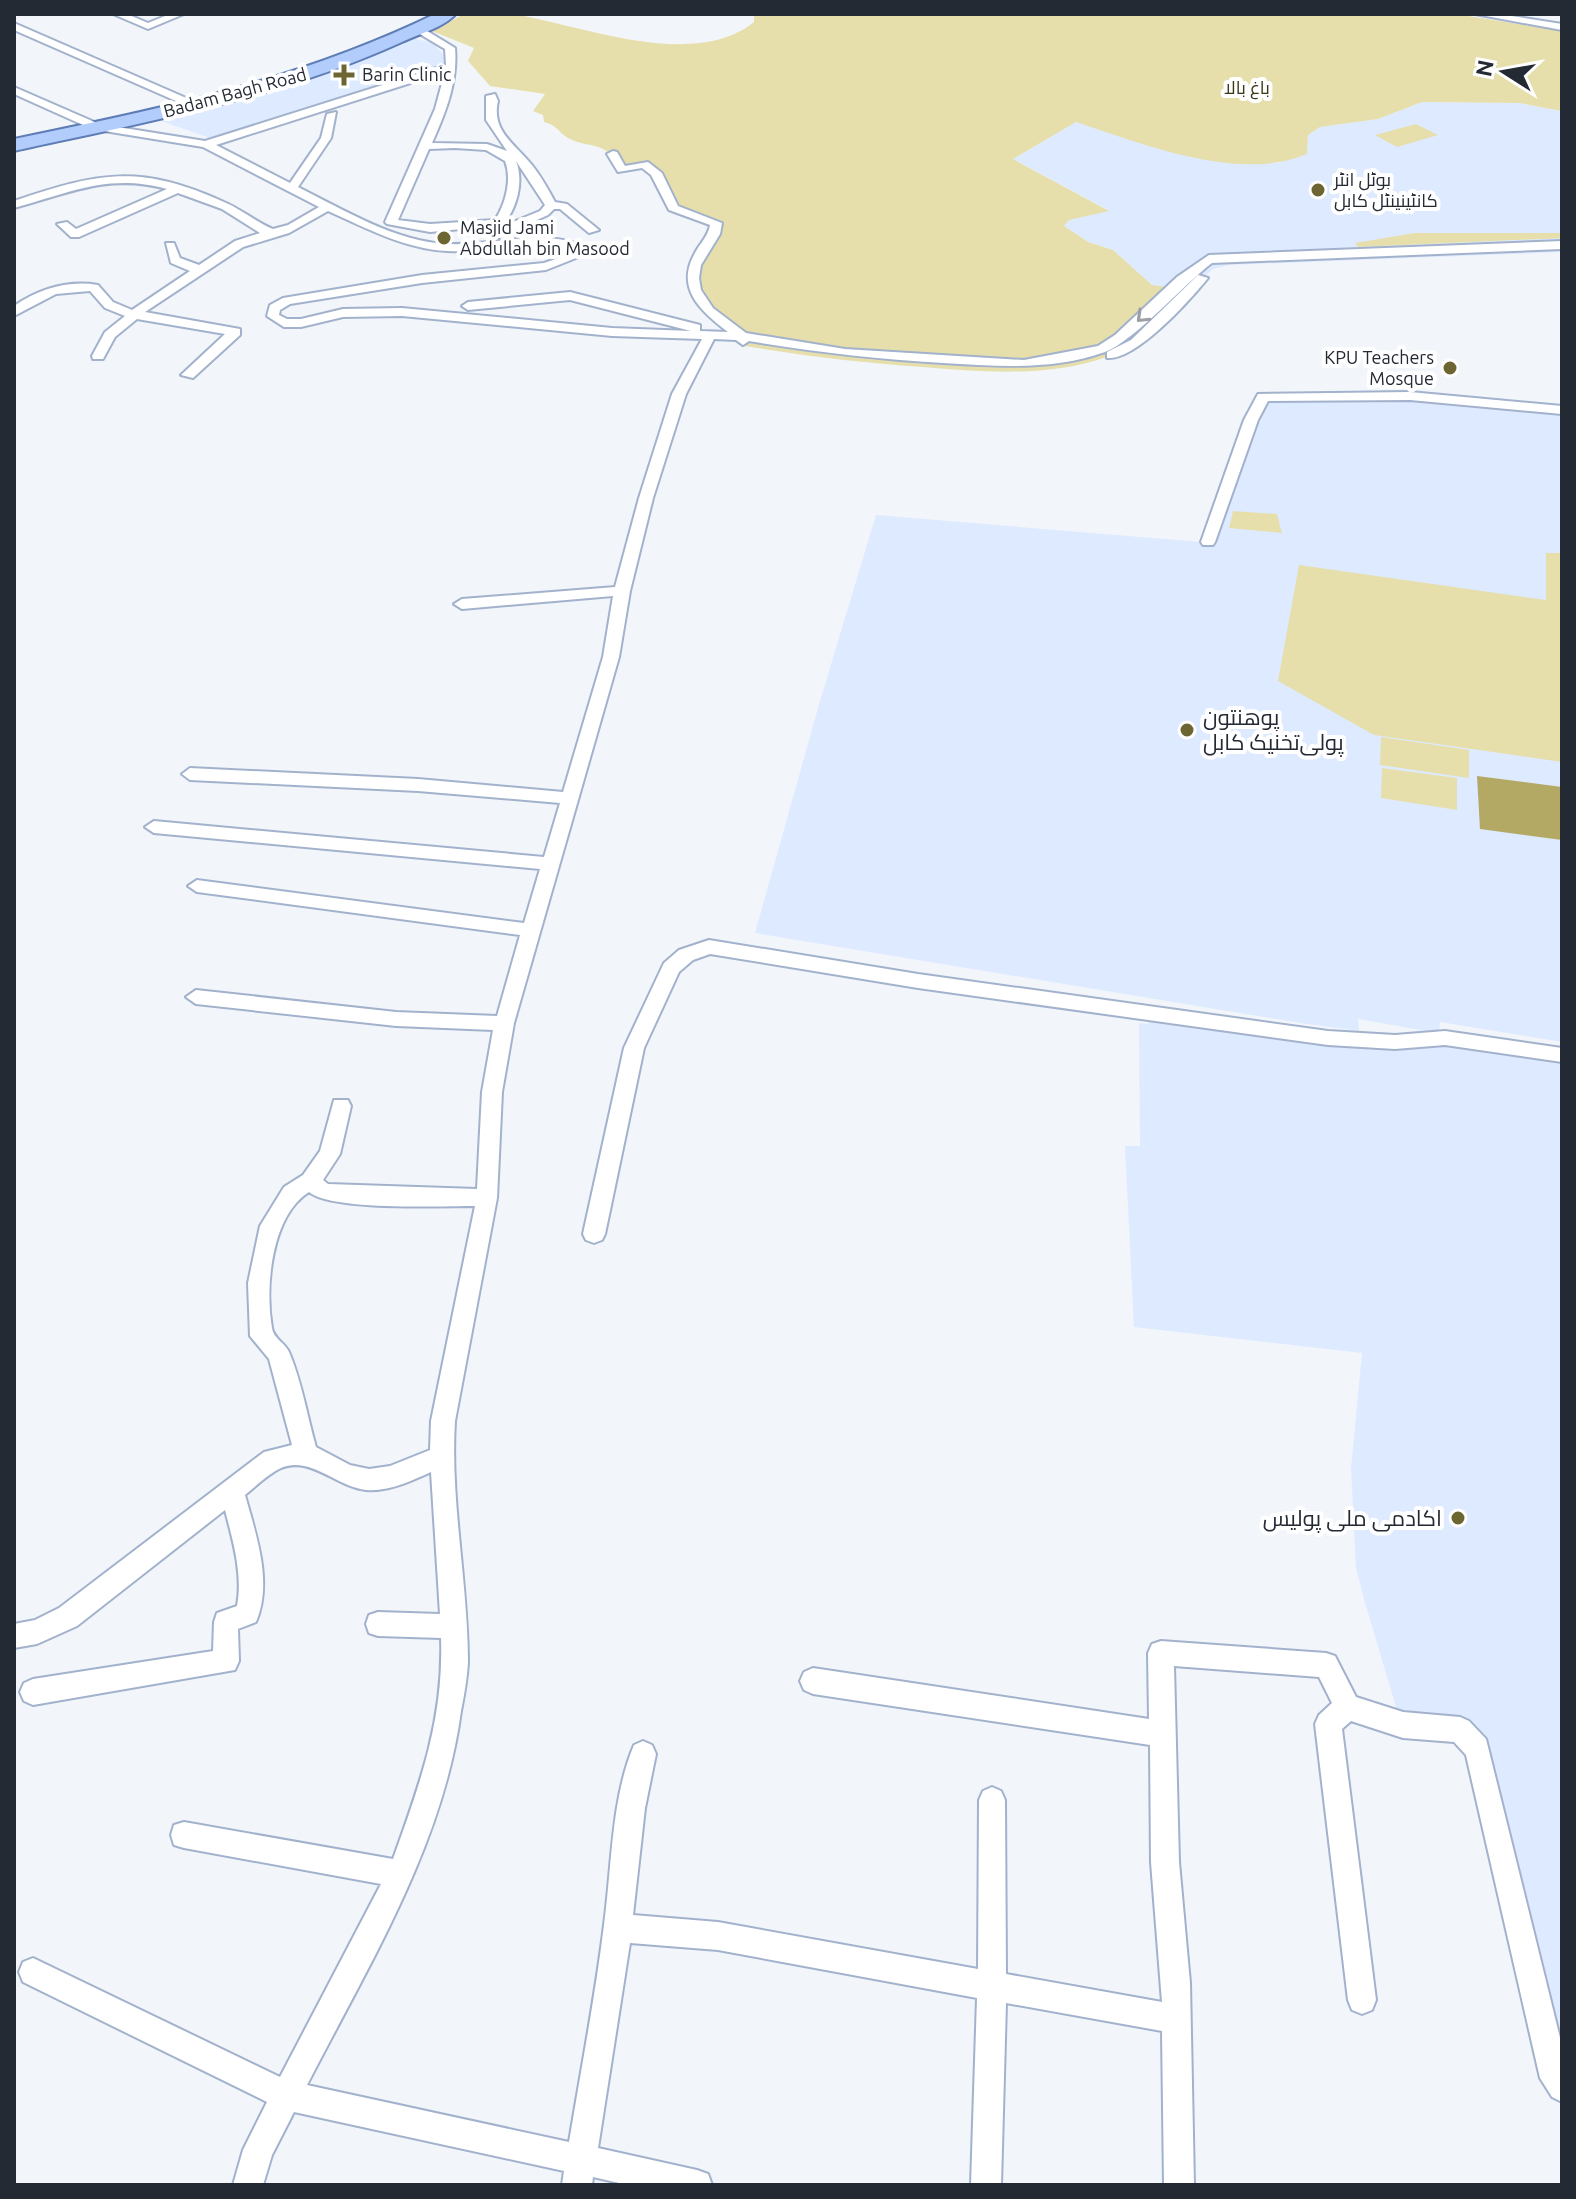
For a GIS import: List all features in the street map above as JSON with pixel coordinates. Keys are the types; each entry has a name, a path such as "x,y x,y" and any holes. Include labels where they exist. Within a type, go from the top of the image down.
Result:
{"main road":[{"name":"Badam Bagh Road","path":"14,145 196,106 326,67 448,14"}],"street":[{"path":"118,14 148,26 179,14"},
{"path":"1480,14 1562,27"},
{"path":"14,26 196,106"},
{"path":"416,28 450,48 454,59 425,146 391,222 430,228 499,223 505,216 517,173 513,160 496,148 425,146"},
{"path":"206,144 452,67"},
{"path":"14,90 96,127 206,144 328,207 386,233 427,246 451,248 556,240 578,248 575,256 546,266 422,279 287,301 274,308 273,316 284,323 301,323 343,313 402,312 612,332 710,335 844,361 998,373 1040,372 1111,356 1136,343 1213,269 1229,265 1562,245"},
{"path":"491,96 493,128 527,167 551,205"},
{"path":"292,188 326,138 332,114"},
{"path":"613,154 622,170 644,164 656,173 673,208 716,223 716,229 697,261 693,293 743,341 845,353 1024,364 1102,349 1120,338 1181,280 1209,259 1562,252"},
{"path":"14,205 56,190 117,177 200,195 239,212 271,233"},
{"path":"63,224 75,234 179,188"},
{"path":"174,204 200,195"},
{"path":"551,205 563,206 593,230"},
{"path":"495,234 544,213 551,205"},
{"path":"98,356 110,335 239,244 281,232 328,207"},
{"path":"170,246 175,260 199,270"},
{"path":"1181,280 1196,284"},
{"path":"14,312 38,296 78,286 94,288 109,305 136,315 235,332 188,375"},
{"path":"468,306 570,296 640,312 701,329 710,335"},
{"path":"248,2185 258,2150 285,2095 401,1874 442,1758 455,1666 441,1456 443,1421 487,1198 492,1092 504,1023 611,657 622,591 646,498 679,394 710,335"},
{"path":"1208,542 1251,420 1263,397 1410,396 1562,410"},
{"path":"462,604 622,591"},
{"path":"190,774 418,785 572,798"},
{"path":"154,827 549,864"},
{"path":"197,886 529,930"},
{"path":"594,1234 634,1048 671,968 686,955 709,947 918,981 1328,1038 1395,1042 1445,1038 1562,1055"},
{"path":"196,997 396,1019 504,1023"},
{"path":"306,1454 279,1354 261,1336 259,1283 271,1226 291,1193 310,1181 330,1154 341,1106"},
{"path":"310,1181 322,1191 341,1195 487,1198"},
{"path":"14,1636 37,1632 68,1617 272,1460 294,1452 306,1454 358,1478 387,1479 441,1456"},
{"path":"33,1692 226,1661 226,1622 247,1614 252,1601 245,1543 232,1493"},
{"path":"378,1624 453,1626"},
{"path":"1179,2185 1177,2019 1165,1862 1161,1653 1326,1665 1347,1707 1403,1725 1460,1730 1477,1748 1555,2078 1562,2087"},
{"path":"813,1681 1163,1734"},
{"path":"1347,1707 1328,1724 1362,2000"},
{"path":"579,2172 618,1928 632,1808 643,1754"},
{"path":"986,2185 992,1986 992,1800"},
{"path":"184,1835 401,1874"},
{"path":"618,1928 718,1936 1177,2019"},
{"path":"33,1972 285,2095 579,2172 697,2185"}],"shaded area":[{"path":"412,38 433,43 450,62 210,138 161,121 316,78"},
{"name":"ہوٹل انٹر کانٹینینٹل کابل","path":"1422,102 1519,103 1562,111 1562,252 1229,265 1213,269 1190,290 1152,285 1113,250 1088,242 1064,226 1069,220 1108,210 1013,159 1076,122 1177,153 1223,162 1278,163 1307,150 1308,135 1320,127 1378,119"},
{"name":"پوهنتون پولی‌تخنیک کابل","path":"1423,398 1562,413 1562,1042 1440,1022 1439,1031 1432,1032 1358,1019 1359,1031 755,933 876,515 1213,543 1264,400"},
{"path":"1477,776 1562,787 1562,840 1480,829"},
{"name":"اکادمی ملی پولیس","path":"1148,1012 1328,1038 1445,1038 1562,1055 1562,2087 1477,1748 1398,1714 1364,1599 1356,1568 1351,1469 1362,1353 1134,1327 1125,1146 1140,1146 1139,1023 1148,1024"}],"green space":[{"name":"باغ بالا","path":"464,14 513,14 603,34 669,44 700,43 729,36 754,22 754,14 1456,14 1562,31 1562,111 1519,103 1422,102 1378,119 1320,127 1308,135 1307,154 1281,162 1252,164 1191,157 1076,122 1013,159 1109,211 1069,220 1064,226 1088,242 1113,250 1152,285 1190,290 1133,344 1087,363 1017,372 877,363 745,346 741,336 699,302 692,283 717,225 673,208 644,164 622,170 602,148 573,140 544,122 543,115 533,111 545,94 490,86 468,61 474,48 432,31"},
{"path":"1416,124 1438,135 1397,147 1375,135"},
{"path":"1415,233 1562,233 1562,238 1358,247 1355,243"},
{"path":"1233,511 1277,514 1282,533 1229,528"},
{"path":"1546,553 1562,553 1562,762 1374,735 1278,681 1299,565 1546,600"},
{"path":"1381,737 1469,750 1469,778 1380,765"},
{"path":"1382,768 1457,778 1457,810 1381,798"}],"place":[{"name":"Barin Clinic","path":"344,75"},
{"name":"ہوٹل انٹر کانٹینینٹل کابل","path":"1318,190"},
{"name":"Masjid Jami Abdullah bin Masood","path":"444,238"},
{"name":"KPU Teachers Mosque","path":"1450,368"},
{"name":"پوهنتون پولی‌تخنیک کابل","path":"1187,730"},
{"name":"اکادمی ملی پولیس","path":"1458,1518"}]}
